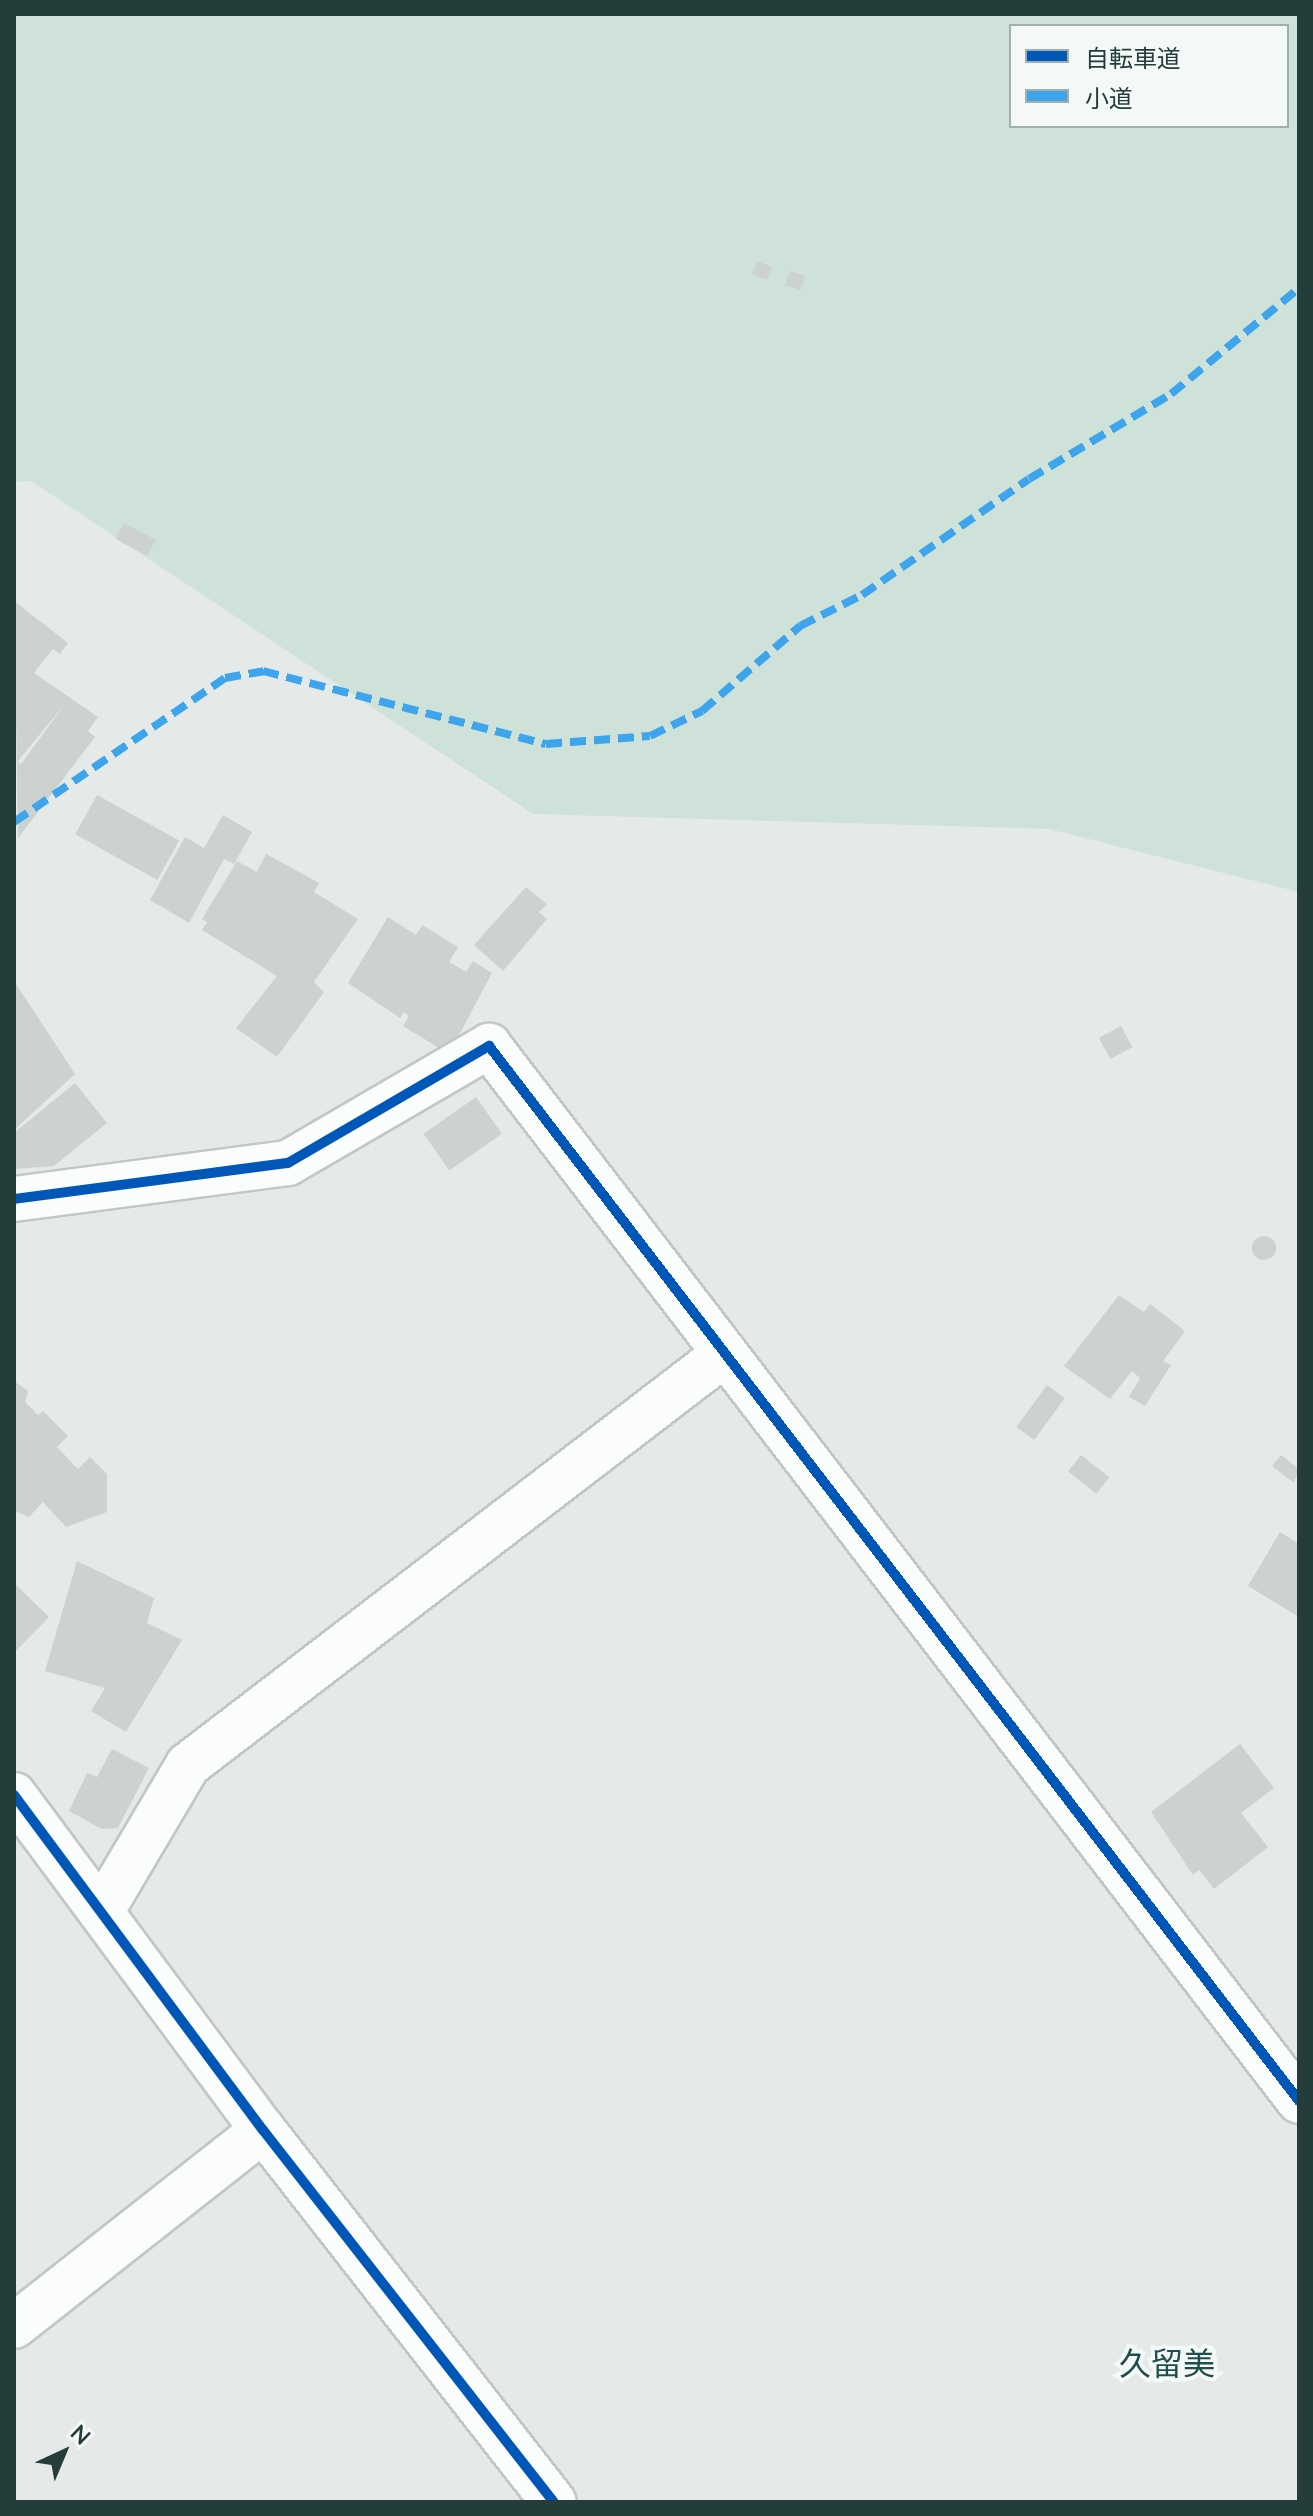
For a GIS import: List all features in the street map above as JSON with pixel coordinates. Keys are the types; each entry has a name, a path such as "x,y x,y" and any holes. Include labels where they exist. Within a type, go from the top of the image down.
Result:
{"street":[{"path":"14,1199 288,1163 489,1046 723,1355 1094,1828 1299,2101"},
{"path":"101,1912 188,1765 723,1355"},
{"path":"14,1795 263,2130 554,2502"},
{"path":"14,2326 263,2130"}],"green space":[{"path":"14,14 1299,14 1299,892 1049,829 533,814 31,481 14,482"}],"building":[{"path":"757,261 772,267 767,280 752,274"},
{"path":"790,271 805,276 801,290 785,285"},
{"path":"124,523 156,540 147,556 116,539"},
{"path":"14,601 68,643 60,654 53,649 34,673 98,717 88,731 95,737 18,838","holes":["65,704 21,764 18,761"]},
{"path":"97,795 179,841 157,880 75,834"},
{"path":"223,815 252,832 234,864 224,859 189,923 150,900 185,837 204,848"},
{"path":"266,854 319,883 314,892 358,919 314,982 324,992 277,1057 236,1028 277,976 202,930 207,922 202,919 237,861 257,872"},
{"path":"526,887 547,904 539,912 547,919 503,971 474,945"},
{"path":"388,917 416,935 422,925 458,947 449,962 466,972 473,961 492,973 449,1054 403,1026 409,1016 404,1012 400,1018 348,983"},
{"path":"14,981 75,1074 14,1130"},
{"path":"1121,1026 1132,1047 1110,1059 1099,1038"},
{"path":"75,1083 107,1123 54,1166 14,1169 14,1133"},
{"path":"476,1097 502,1134 449,1171 424,1134"},
{"path":"1264,1236 1272,1240 1276,1248 1272,1256 1264,1260 1256,1256 1252,1248 1256,1240"},
{"path":"1119,1295 1144,1312 1150,1304 1185,1331 1163,1361 1171,1365 1145,1406 1129,1397 1140,1378 1132,1371 1110,1399 1064,1366"},
{"path":"14,1381 28,1391 25,1402 38,1415 43,1411 68,1436 57,1447 78,1469 90,1457 107,1474 107,1512 66,1527 43,1502 29,1517 14,1511"},
{"path":"1047,1385 1065,1398 1034,1440 1016,1427"},
{"path":"1081,1455 1109,1477 1096,1494 1068,1472"},
{"path":"1281,1455 1299,1469 1294,1483 1272,1466"},
{"path":"1280,1532 1299,1544 1299,1617 1248,1586"},
{"path":"77,1561 154,1598 147,1623 182,1640 126,1732 91,1711 105,1688 45,1671"},
{"path":"14,1583 49,1617 14,1653"},
{"path":"1240,1744 1274,1788 1241,1813 1268,1847 1214,1889 1199,1870 1193,1875 1151,1812"},
{"path":"112,1749 149,1768 118,1828 102,1829 69,1811 87,1773 97,1777"}],"marked path":[{"path":"14,822 225,678 263,671 546,744 650,736 702,711 800,626 862,595 1029,479 1171,394 1299,288"}],"cycle path":[{"path":"14,1199 288,1163 489,1046 1299,2101"},
{"path":"14,1795 263,2130 554,2502"}],"district":[{"name":"久留美","path":"1167,2363"}]}
